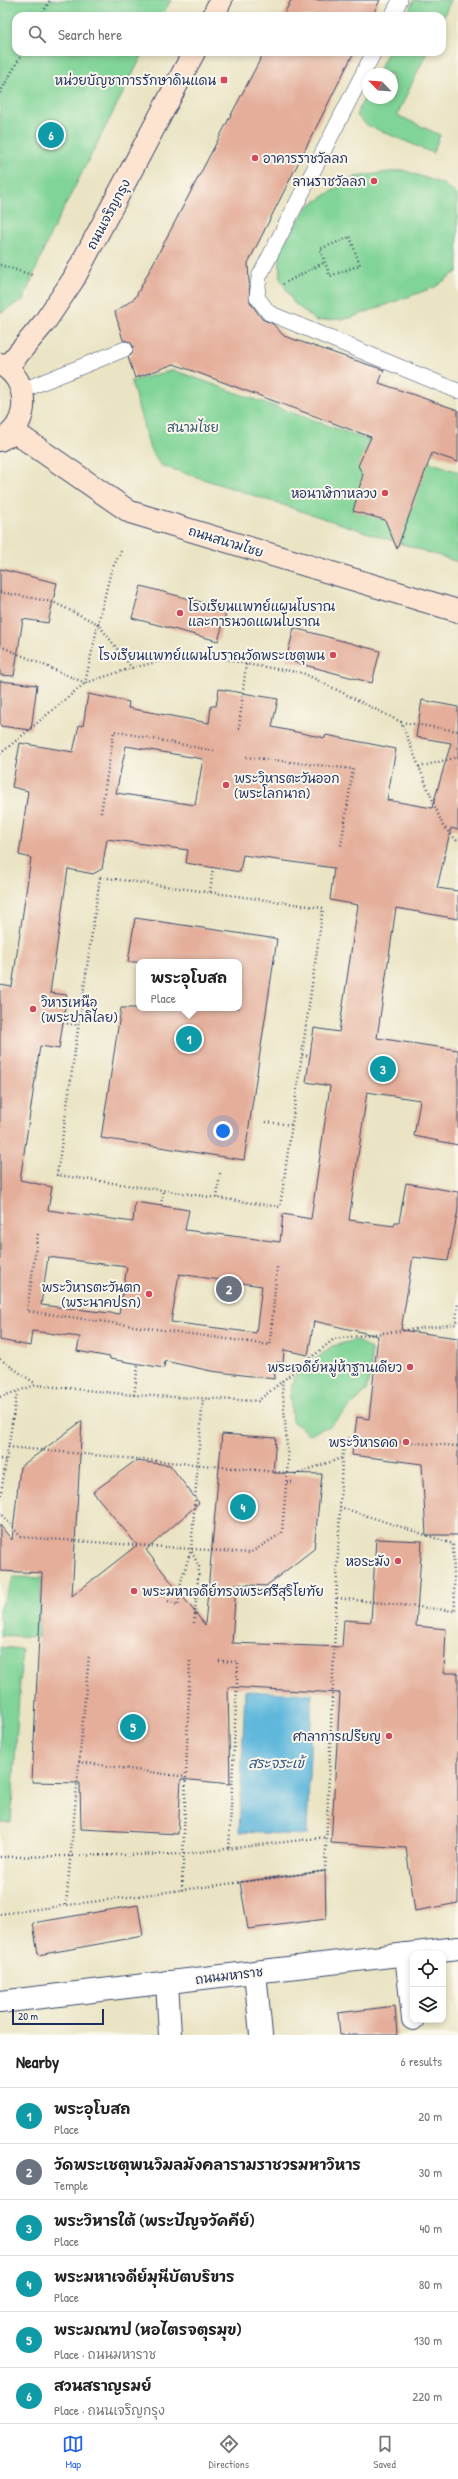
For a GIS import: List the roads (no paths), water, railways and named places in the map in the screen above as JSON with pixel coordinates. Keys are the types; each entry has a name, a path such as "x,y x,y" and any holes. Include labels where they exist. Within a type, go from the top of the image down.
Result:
{"main road":[{"path":"215,12 222,0"},
{"name":"ถนนเจริญกรุง","path":"3,365 44,323 73,280 192,56"},
{"path":"3,365 17,378 23,390 24,405 21,419 7,435"},
{"name":"ถนนสนามไชย","path":"7,435 130,512 458,610"}],"street":[{"name":"ถนนมหาราช","path":"0,2002 458,1948"},
{"path":"406,1954 410,1991"},
{"path":"255,1972 261,2035"},
{"path":"167,1982 170,2035"},
{"path":"414,2023 415,2035"}],"lane":[{"path":"394,12 400,0"},
{"path":"372,56 259,277 254,298 269,313 458,391"},
{"path":"23,390 125,349"}],"water":[{"name":"สระจระเข้","path":"245,1691 312,1694 307,1835 239,1832"}],"place":[{"name":"หน่วยบัญชาการรักษาดินแดน","path":"224,80"},
{"name":"สวนสราญรมย์","path":"51,135"},
{"name":"อาคารราชวัลลภ","path":"255,158"},
{"name":"ลานราชวัลลภ","path":"374,181"},
{"name":"หอนาฬิกาหลวง","path":"385,493"},
{"name":"โรงเรียนแพทย์แผนโบราณ และการนวดแผนโบราณ","path":"180,613"},
{"name":"โรงเรียนแพทย์แผนโบราณวัดพระเชตุพน","path":"333,655"},
{"name":"พระวิหารตะวันออก (พระโลกนาถ)","path":"226,785"},
{"name":"วิหารเหนือ (พระปาลิไลย)","path":"33,1009"},
{"name":"พระอุโบสถ","path":"189,1039"},
{"name":"พระวิหารใต้ (พระปัญจวัคคีย์)","path":"383,1069"},
{"name":"วัดพระเชตุพนวิมลมังคลารามราชวรมหาวิหาร","path":"229,1289"},
{"name":"พระวิหารตะวันตก (พระนาคปรก)","path":"149,1294"},
{"name":"พระเจดีย์หมู่ห้าฐานเดียว","path":"410,1367"},
{"name":"พระวิหารคด","path":"406,1442"},
{"name":"พระมหาเจดีย์มุนีบัตบริขาร","path":"243,1507"},
{"name":"หอระฆัง","path":"398,1561"},
{"name":"พระมหาเจดีย์ทรงพระศรีสุริโยทัย","path":"134,1591"},
{"name":"พระมณฑป (หอไตรจตุรมุข)","path":"133,1727"},
{"name":"ศาลาการเปรียญ","path":"389,1736"}],"park label":[{"name":"สนามไชย","path":"193,427"}]}
